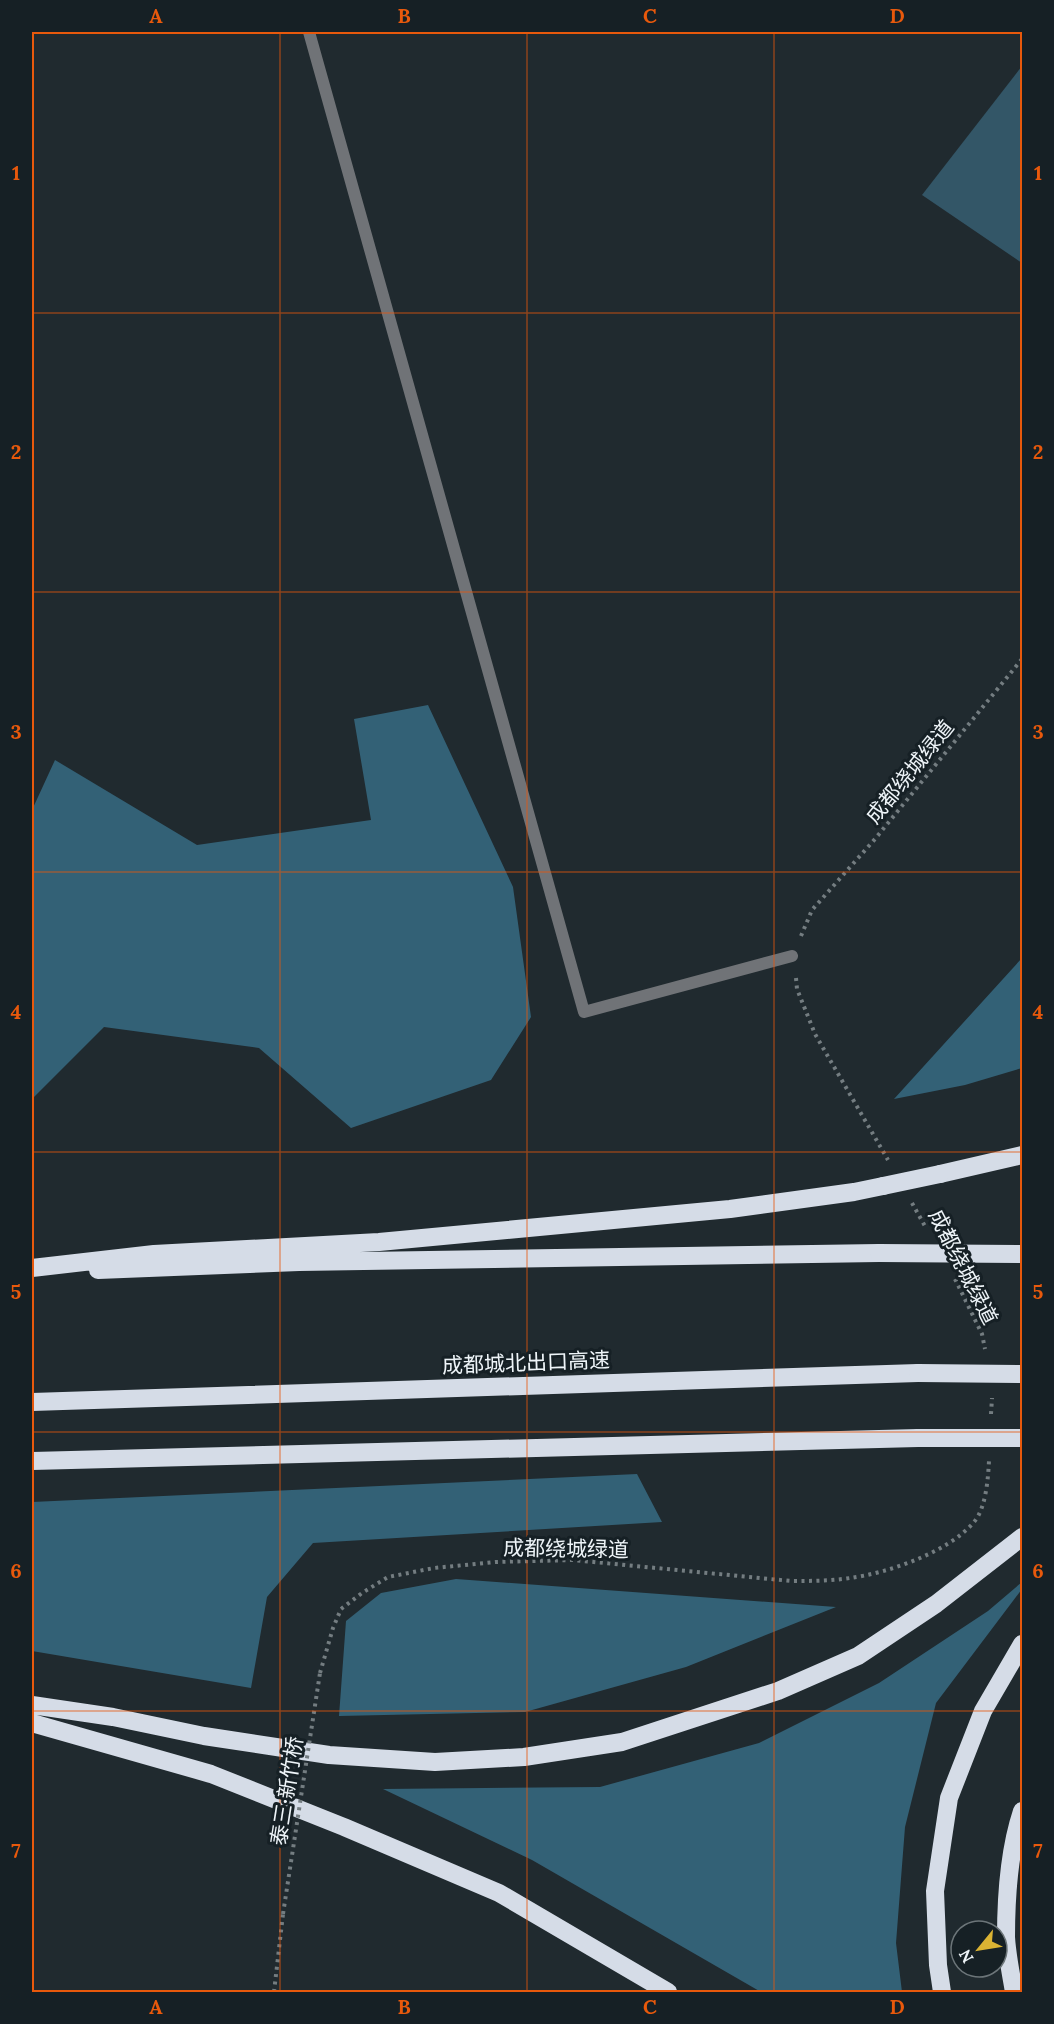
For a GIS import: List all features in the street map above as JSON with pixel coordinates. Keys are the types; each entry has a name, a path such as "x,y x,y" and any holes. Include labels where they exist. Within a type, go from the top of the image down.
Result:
{"highway":[{"path":"32,1269 154,1254 380,1242 730,1209 854,1192 1023,1155"},
{"path":"32,1269 138,1270 299,1262 879,1253 1023,1254"},
{"name":"成都城北出口高速","path":"32,1402 918,1373 1023,1374"},
{"path":"32,1461 918,1438 1023,1438"},
{"path":"32,1705 204,1736 328,1755 446,1761 524,1757 622,1742 778,1691 858,1656 936,1604 1023,1537"},
{"path":"942,1992 938,1965 935,1891 949,1798 983,1711 1023,1644"},
{"path":"32,1723 212,1774 344,1827 499,1893 668,1992"},
{"path":"1014,1992 1006,1938 1009,1877 1018,1825 1023,1811"}],"street":[{"path":"309,32 584,1012 792,956"}],"path":[{"name":"成都绕城绿道","path":"792,956 812,910 875,839 1023,659"},
{"path":"792,956 797,989 815,1034 891,1164"},
{"name":"成都绕城绿道","path":"908,1194 930,1234"},
{"name":"成都绕城绿道","path":"953,1275 982,1334 987,1355"},
{"path":"991,1415 992,1392"},
{"name":"成都绕城绿道","path":"320,1673 341,1609 388,1577 434,1568 495,1562 573,1560 791,1581 825,1581 853,1578 895,1567 925,1556 954,1540 975,1521 986,1494 990,1450"},
{"name":"泰三·新竹桥","path":"274,1992 283,1914 320,1673"}],"shaded area":[{"path":"1022,66 1022,263 922,195"},
{"path":"428,705 513,887 531,1017 491,1080 351,1128 259,1048 104,1027 32,1099 32,810 55,760 197,845 371,820 354,719"},
{"path":"1022,958 1022,1068 965,1085 894,1099"},
{"path":"637,1474 662,1522 313,1543 267,1597 251,1688 32,1651 32,1502"},
{"path":"456,1579 836,1607 686,1667 525,1712 339,1716 346,1621 381,1593"},
{"path":"1022,1582 1022,1589 936,1703 905,1827 896,1943 902,1992 761,1992 532,1860 383,1789 600,1787 759,1743 879,1683 988,1611"}]}
